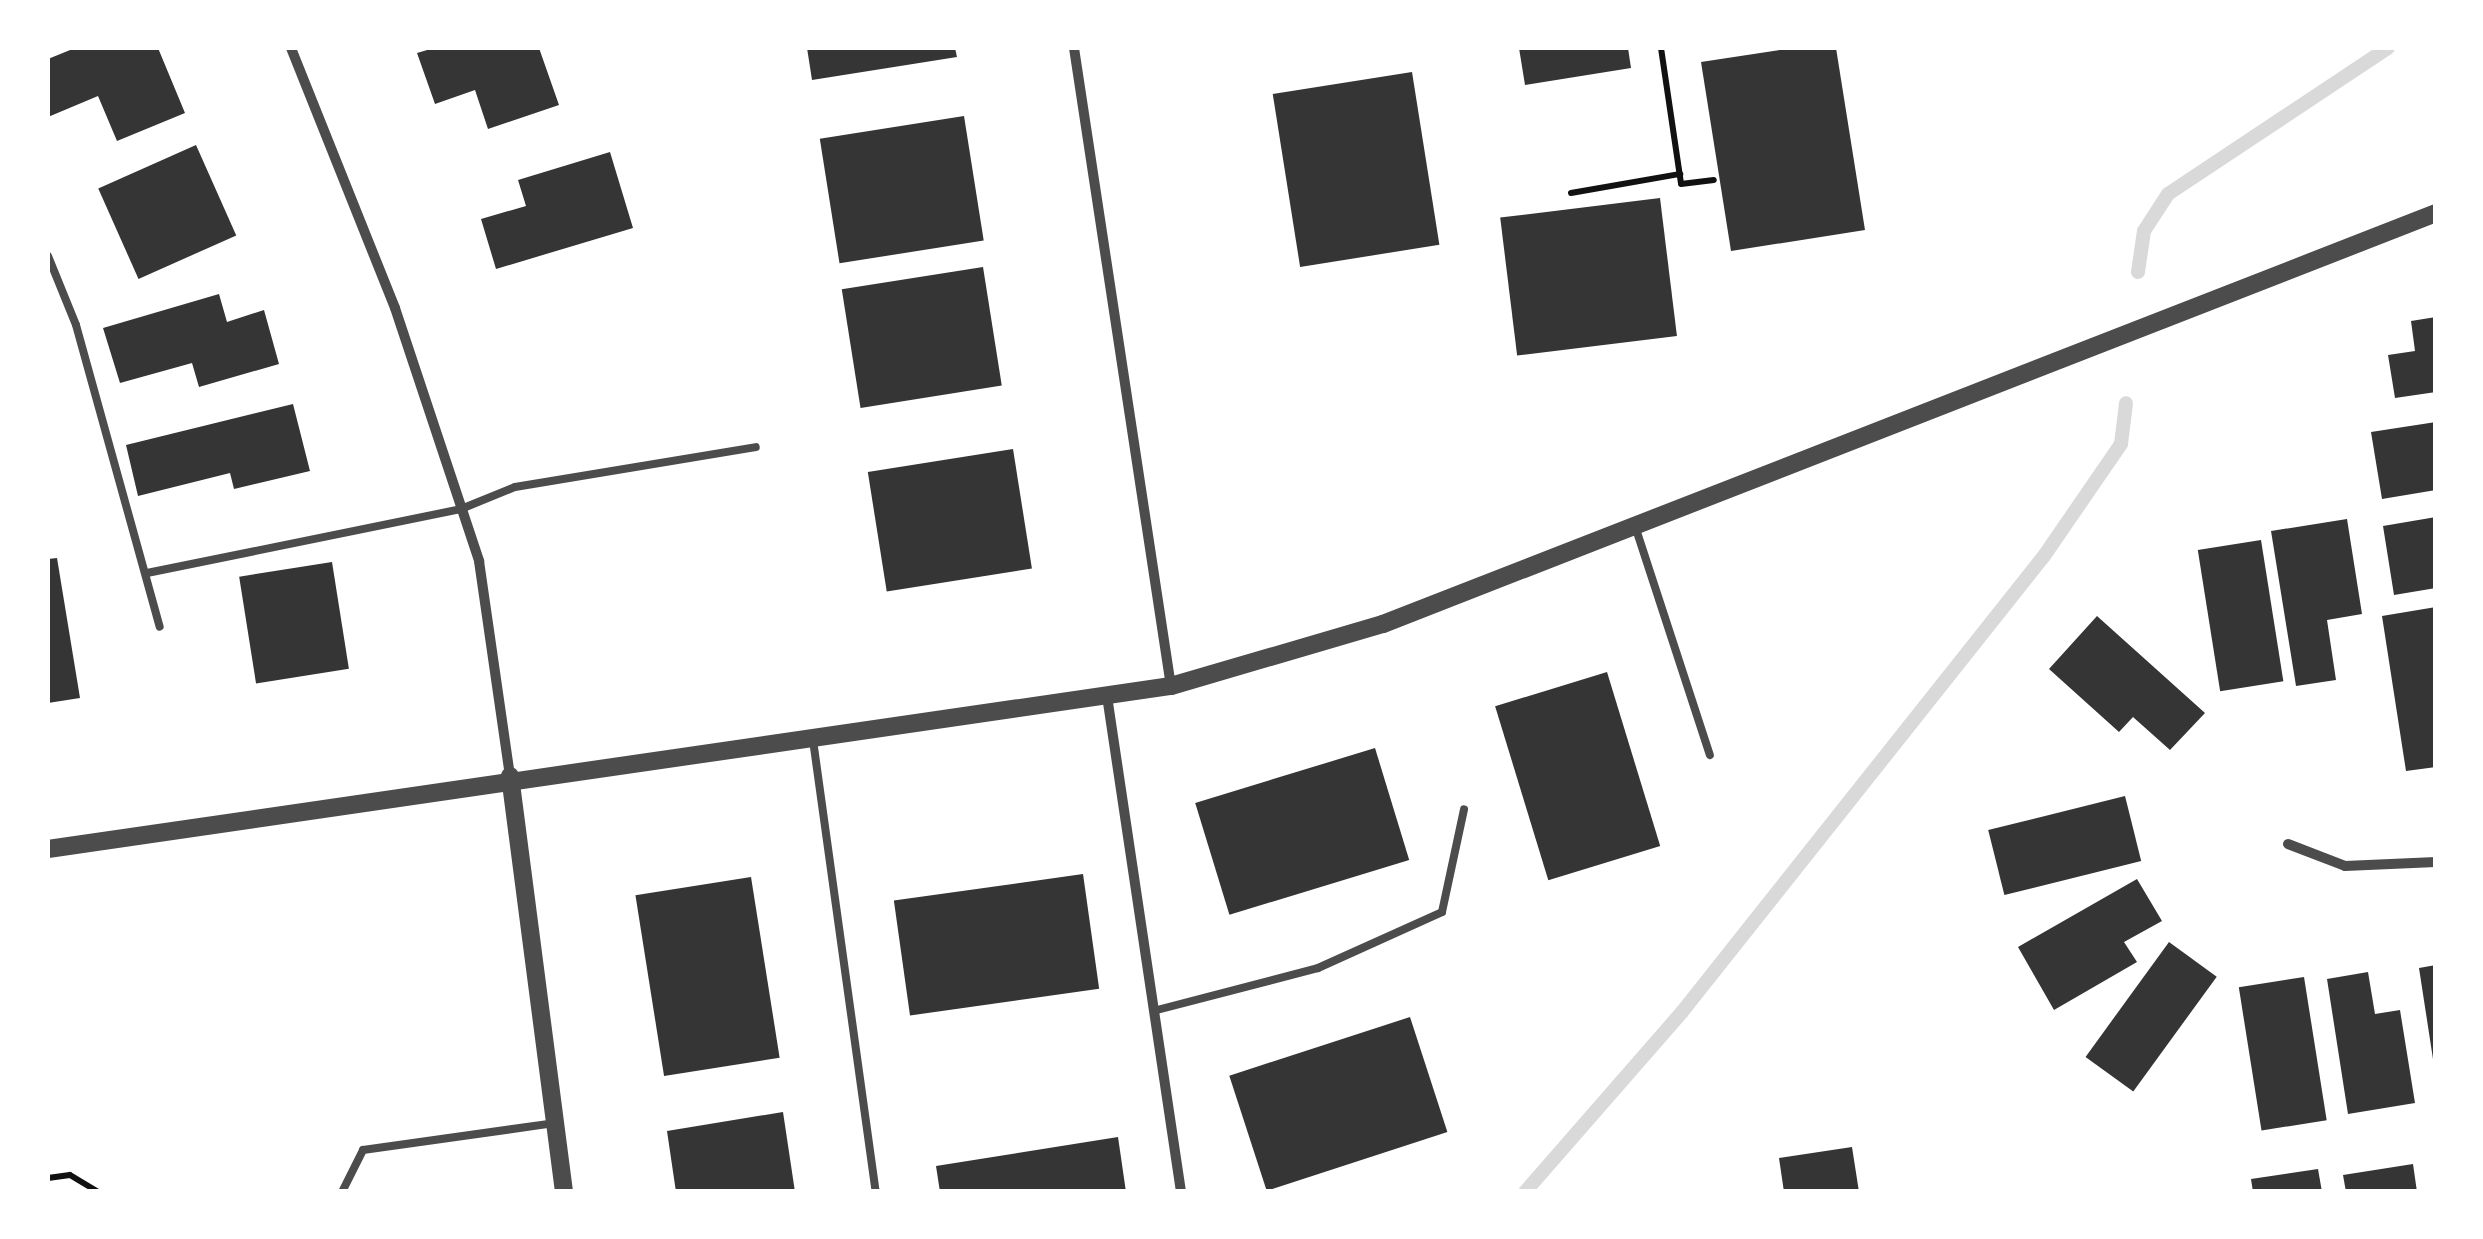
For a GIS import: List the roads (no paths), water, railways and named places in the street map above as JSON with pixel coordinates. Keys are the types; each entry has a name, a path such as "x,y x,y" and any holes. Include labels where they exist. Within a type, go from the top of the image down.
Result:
{"street":[{"path":"292,48 395,308 479,561 564,1192"},
{"path":"1074,48 1171,686"},
{"path":"48,850 510,776 1171,686 1383,624 2436,213"},
{"path":"1107,696 1157,1010 1181,1192"},
{"path":"2288,844 2344,866 2436,862"}],"lane":[{"path":"48,256 147,572 160,627"},
{"path":"147,572 461,509 515,488 756,447"},
{"path":"1635,525 1710,754"},
{"path":"812,734 876,1192"},
{"path":"1157,1010 1318,968 1442,912 1464,809"},
{"path":"342,1192 364,1150 554,1123"}],"waterway":[{"path":"2138,272 2144,231 2168,194 2388,48"},
{"path":"1525,1192 1682,1012 2044,556 2121,444 2126,403"}]}
